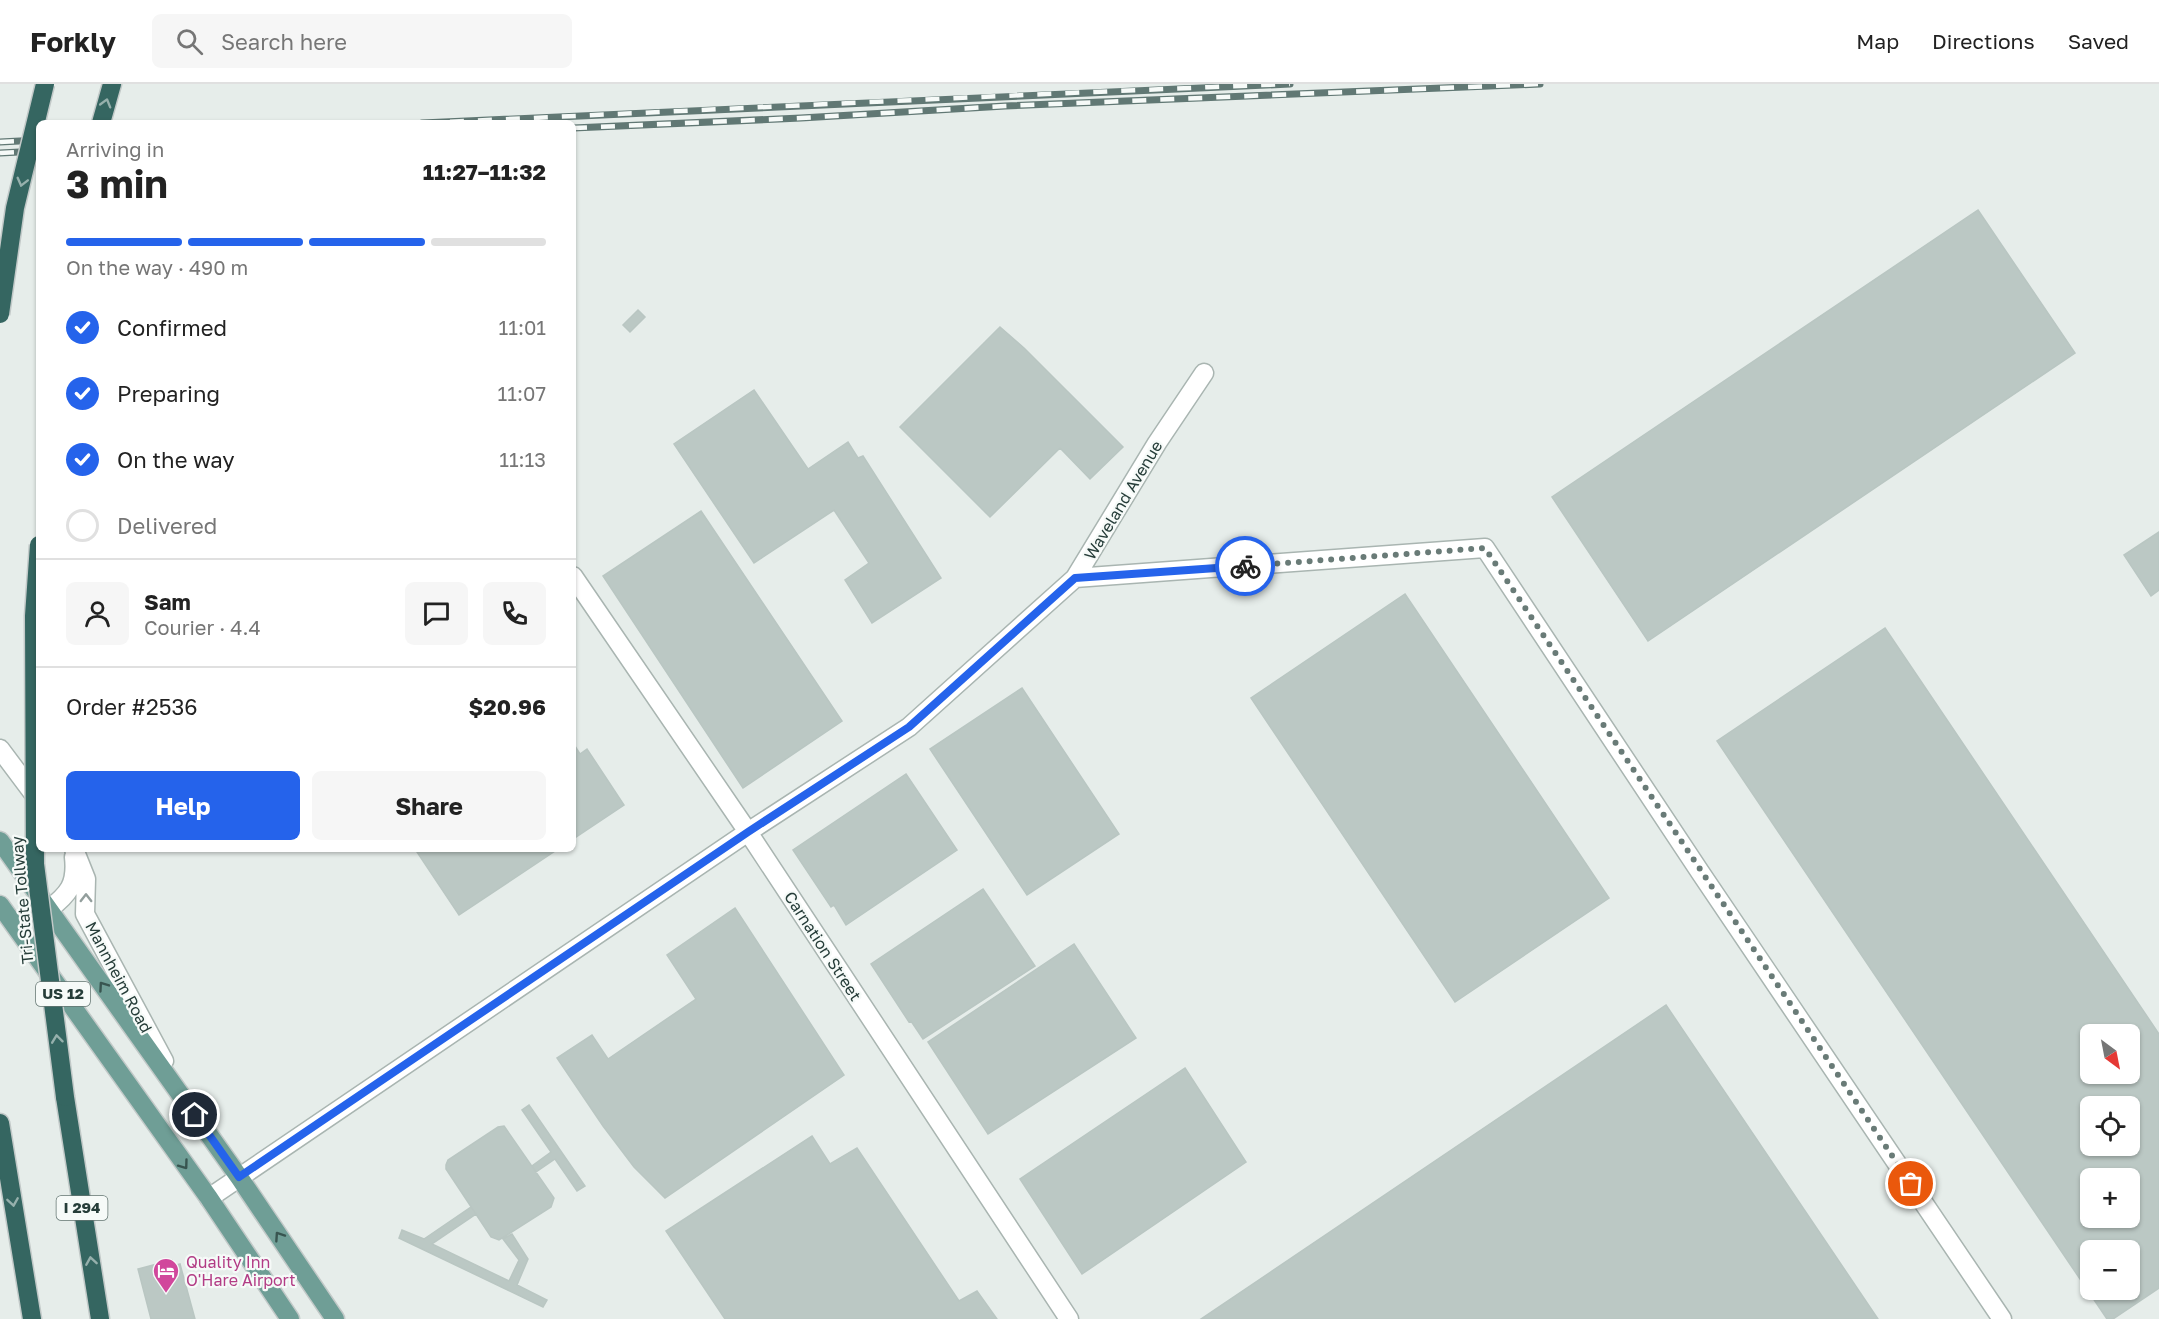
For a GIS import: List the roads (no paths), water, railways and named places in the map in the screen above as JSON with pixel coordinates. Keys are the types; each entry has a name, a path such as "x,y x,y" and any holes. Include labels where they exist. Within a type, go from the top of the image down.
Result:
{"highway":[{"path":"36,120 45,84"},
{"path":"102,120 112,84"},
{"path":"0,314 15,208 36,121"},
{"name":"Tri-State Tollway","path":"36,595 34,628 35,864 65,1097 100,1319"},
{"path":"0,1123 32,1319"}],"main road":[{"name":"US 12","path":"0,841 239,1177 335,1319"},
{"name":"US 12","path":"0,905 209,1198 290,1319"}],"street":[{"name":"Waveland Avenue","path":"209,1198 748,832 909,727 1075,578 1156,443 1204,373"},
{"path":"1075,578 1485,548 2002,1319"},
{"name":"Carnation Street","path":"576,580 748,832 1069,1319"},
{"path":"0,749 36,797"},
{"name":"Mannheim Road","path":"48,910 62,900 72,887 75,868 74,852"},
{"name":"Mannheim Road","path":"75,852 86,879 86,914 184,1100"}],"railway":[{"path":"487,120 1290,84"},
{"path":"576,128 1005,106 1540,84"},
{"path":"0,142 36,140"},
{"path":"0,153 36,151"}],"place":[{"name":"Quality Inn O'Hare Airport","path":"166,1294"}]}
